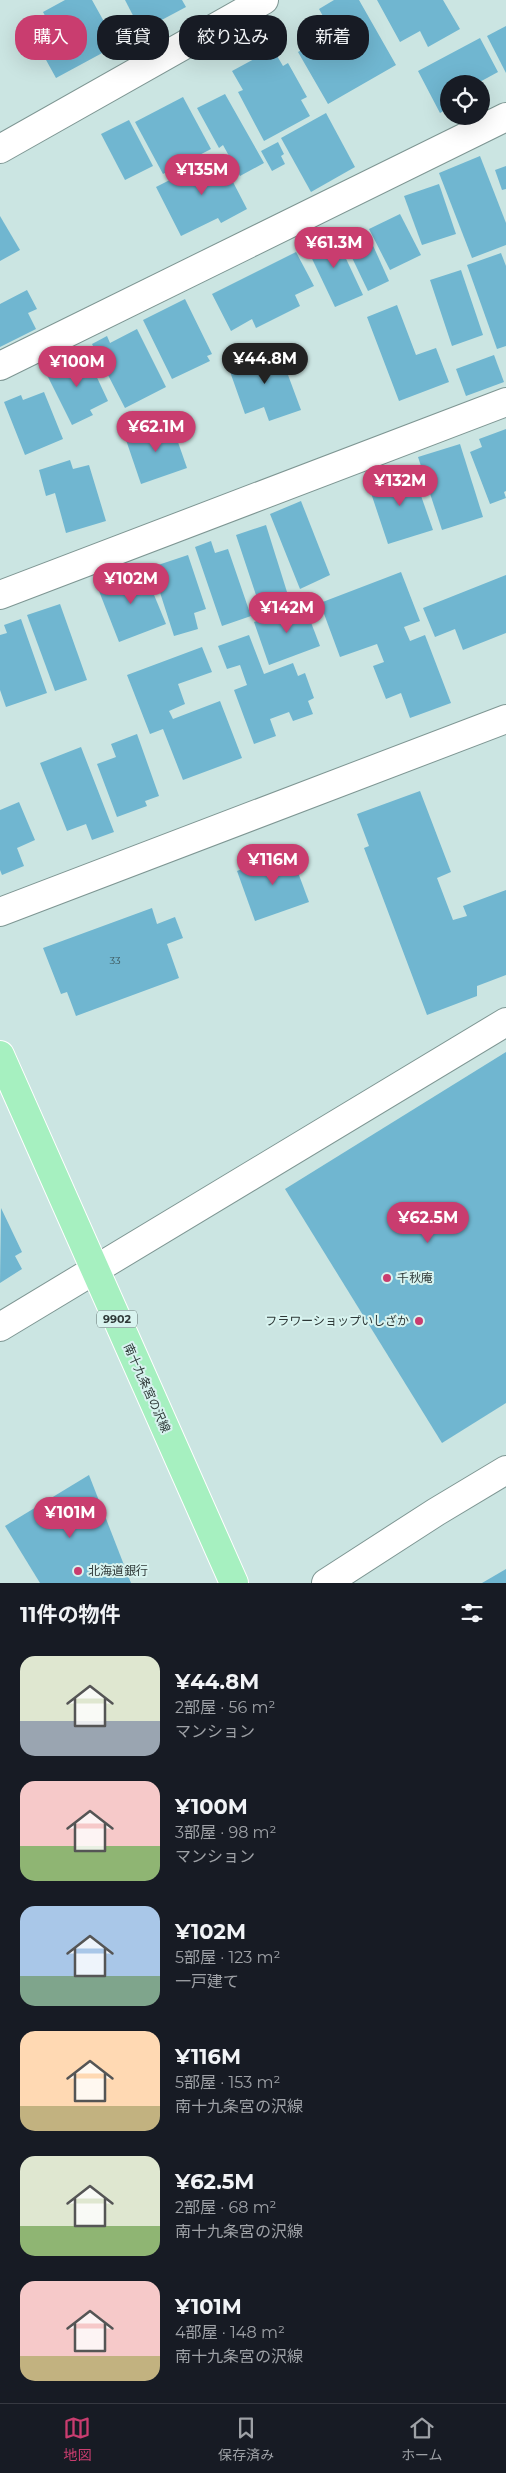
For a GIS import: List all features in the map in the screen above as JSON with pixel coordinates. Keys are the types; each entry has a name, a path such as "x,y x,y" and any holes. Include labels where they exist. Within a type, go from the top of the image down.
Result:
{"main road":[{"name":"南十九条宮の沢線","path":"0,1055 234,1583"}],"street":[{"path":"0,149 249,4"},
{"path":"0,366 506,117"},
{"path":"0,595 506,402"},
{"path":"0,912 506,719"},
{"path":"0,1327 506,1022"},
{"path":"326,1583 436,1512 506,1470"}],"building":[{"path":"65,0 92,0 100,15 97,15 97,56 56,78 46,60 87,60 87,15 45,15 43,12"},
{"path":"125,0 182,0 186,7 169,16 133,15"},
{"path":"334,0 359,0 368,15 322,15 319,9"},
{"path":"377,0 443,0 460,29 428,47 420,31 400,42"},
{"path":"369,18 396,65 328,104 303,60 369,60"},
{"path":"506,26 506,73 487,36"},
{"path":"480,38 498,72 490,76 440,75 440,113 418,71"},
{"path":"252,60 279,60 283,66 288,63 307,97 301,100 310,116 264,141 238,92 243,90 232,71"},
{"path":"225,94 264,163 240,176 223,145 219,148 197,108"},
{"path":"183,97 211,149 163,174 135,122"},
{"path":"326,113 355,167 311,192 281,138"},
{"path":"129,120 153,166 125,180 101,134"},
{"path":"278,142 284,154 281,156 285,164 272,171 261,151"},
{"path":"219,155 247,209 221,223 218,218 181,236 156,187"},
{"path":"480,156 506,223 506,245 472,258 439,173"},
{"path":"506,166 506,189 502,190 495,170"},
{"path":"439,184 456,234 422,245 404,196"},
{"path":"400,214 421,255 390,270 369,229"},
{"path":"0,216 20,250 0,261"},
{"path":"366,230 389,281 368,291 344,241"},
{"path":"333,231 363,295 335,307 305,244"},
{"path":"296,252 314,286 295,295 300,306 256,328 252,319 231,331 212,294"},
{"path":"501,253 506,266 506,346 497,349 467,265"},
{"path":"461,270 483,335 452,346 430,280"},
{"path":"27,290 37,309 28,313 36,329 0,347 0,304"},
{"path":"185,299 212,354 207,356 210,361 172,379 143,320"},
{"path":"397,305 416,355 436,348 449,382 399,401 367,317"},
{"path":"137,329 166,387 125,408 92,344 107,336 110,343"},
{"path":"278,348 301,410 269,421 264,407 245,414 228,366"},
{"path":"85,352 108,401 90,410 93,415 72,425 45,371"},
{"path":"494,355 504,382 466,396 456,369"},
{"path":"44,392 63,439 25,455 4,402 21,395 23,400"},
{"path":"171,422 187,468 141,484 125,437"},
{"path":"506,429 506,491 504,492 506,498 490,504 470,452 482,447 479,439"},
{"path":"460,444 483,517 442,530 418,457"},
{"path":"70,460 73,469 89,465 106,521 66,533 55,493 46,496 39,470"},
{"path":"412,470 433,530 388,544 368,484"},
{"path":"301,501 330,575 300,589 270,514"},
{"path":"266,525 287,592 259,604 236,535"},
{"path":"211,541 215,553 228,549 251,616 222,626 195,547"},
{"path":"188,555 206,609 194,613 198,629 174,636 155,577 161,575 158,565"},
{"path":"143,568 166,624 119,642 97,586"},
{"path":"401,572 420,621 404,627 410,641 425,635 451,703 410,718 401,693 386,699 373,666 384,662 377,644 340,657 320,603"},
{"path":"506,575 506,633 463,650 455,629 435,637 423,608"},
{"path":"60,604 87,680 55,691 27,615"},
{"path":"304,604 320,646 269,665 254,622"},
{"path":"21,619 47,693 6,707 0,690 0,635 7,633 4,625"},
{"path":"249,635 264,674 293,663 298,676 305,673 314,698 308,701 313,714 293,721 289,712 270,719 276,736 254,744 234,690 247,685 240,665 227,669 218,646"},
{"path":"202,647 212,672 178,684 185,704 169,711 173,719 220,701 242,758 183,780 163,729 150,734 127,675"},
{"path":"137,734 159,796 145,801 147,806 117,817 97,764 116,757 111,744"},
{"path":"81,747 114,832 92,840 86,824 67,831 40,763"},
{"path":"420,791 451,872 437,878 453,920 467,916 463,906 506,890 506,975 477,986 477,996 427,1015 364,848 369,846 357,814"},
{"path":"19,802 35,840 17,848 24,866 2,875 0,870 0,810"},
{"path":"290,851 309,902 255,921 237,871"},
{"path":"152,908 157,924 175,917 183,938 167,944 179,978 76,1016 67,992 61,994 43,948"},
{"path":"506,1052 506,1403 442,1443 285,1189"},
{"path":"1,1208 22,1252 15,1256 22,1269 0,1283"},
{"path":"89,1475 131,1583 40,1583 5,1526"},
{"path":"506,1569 506,1583 482,1583"}],"place":[{"name":"千秋庵","path":"387,1278"},
{"name":"フラワーショップいしざか","path":"419,1321"},
{"name":"北海道銀行","path":"78,1571"}]}
